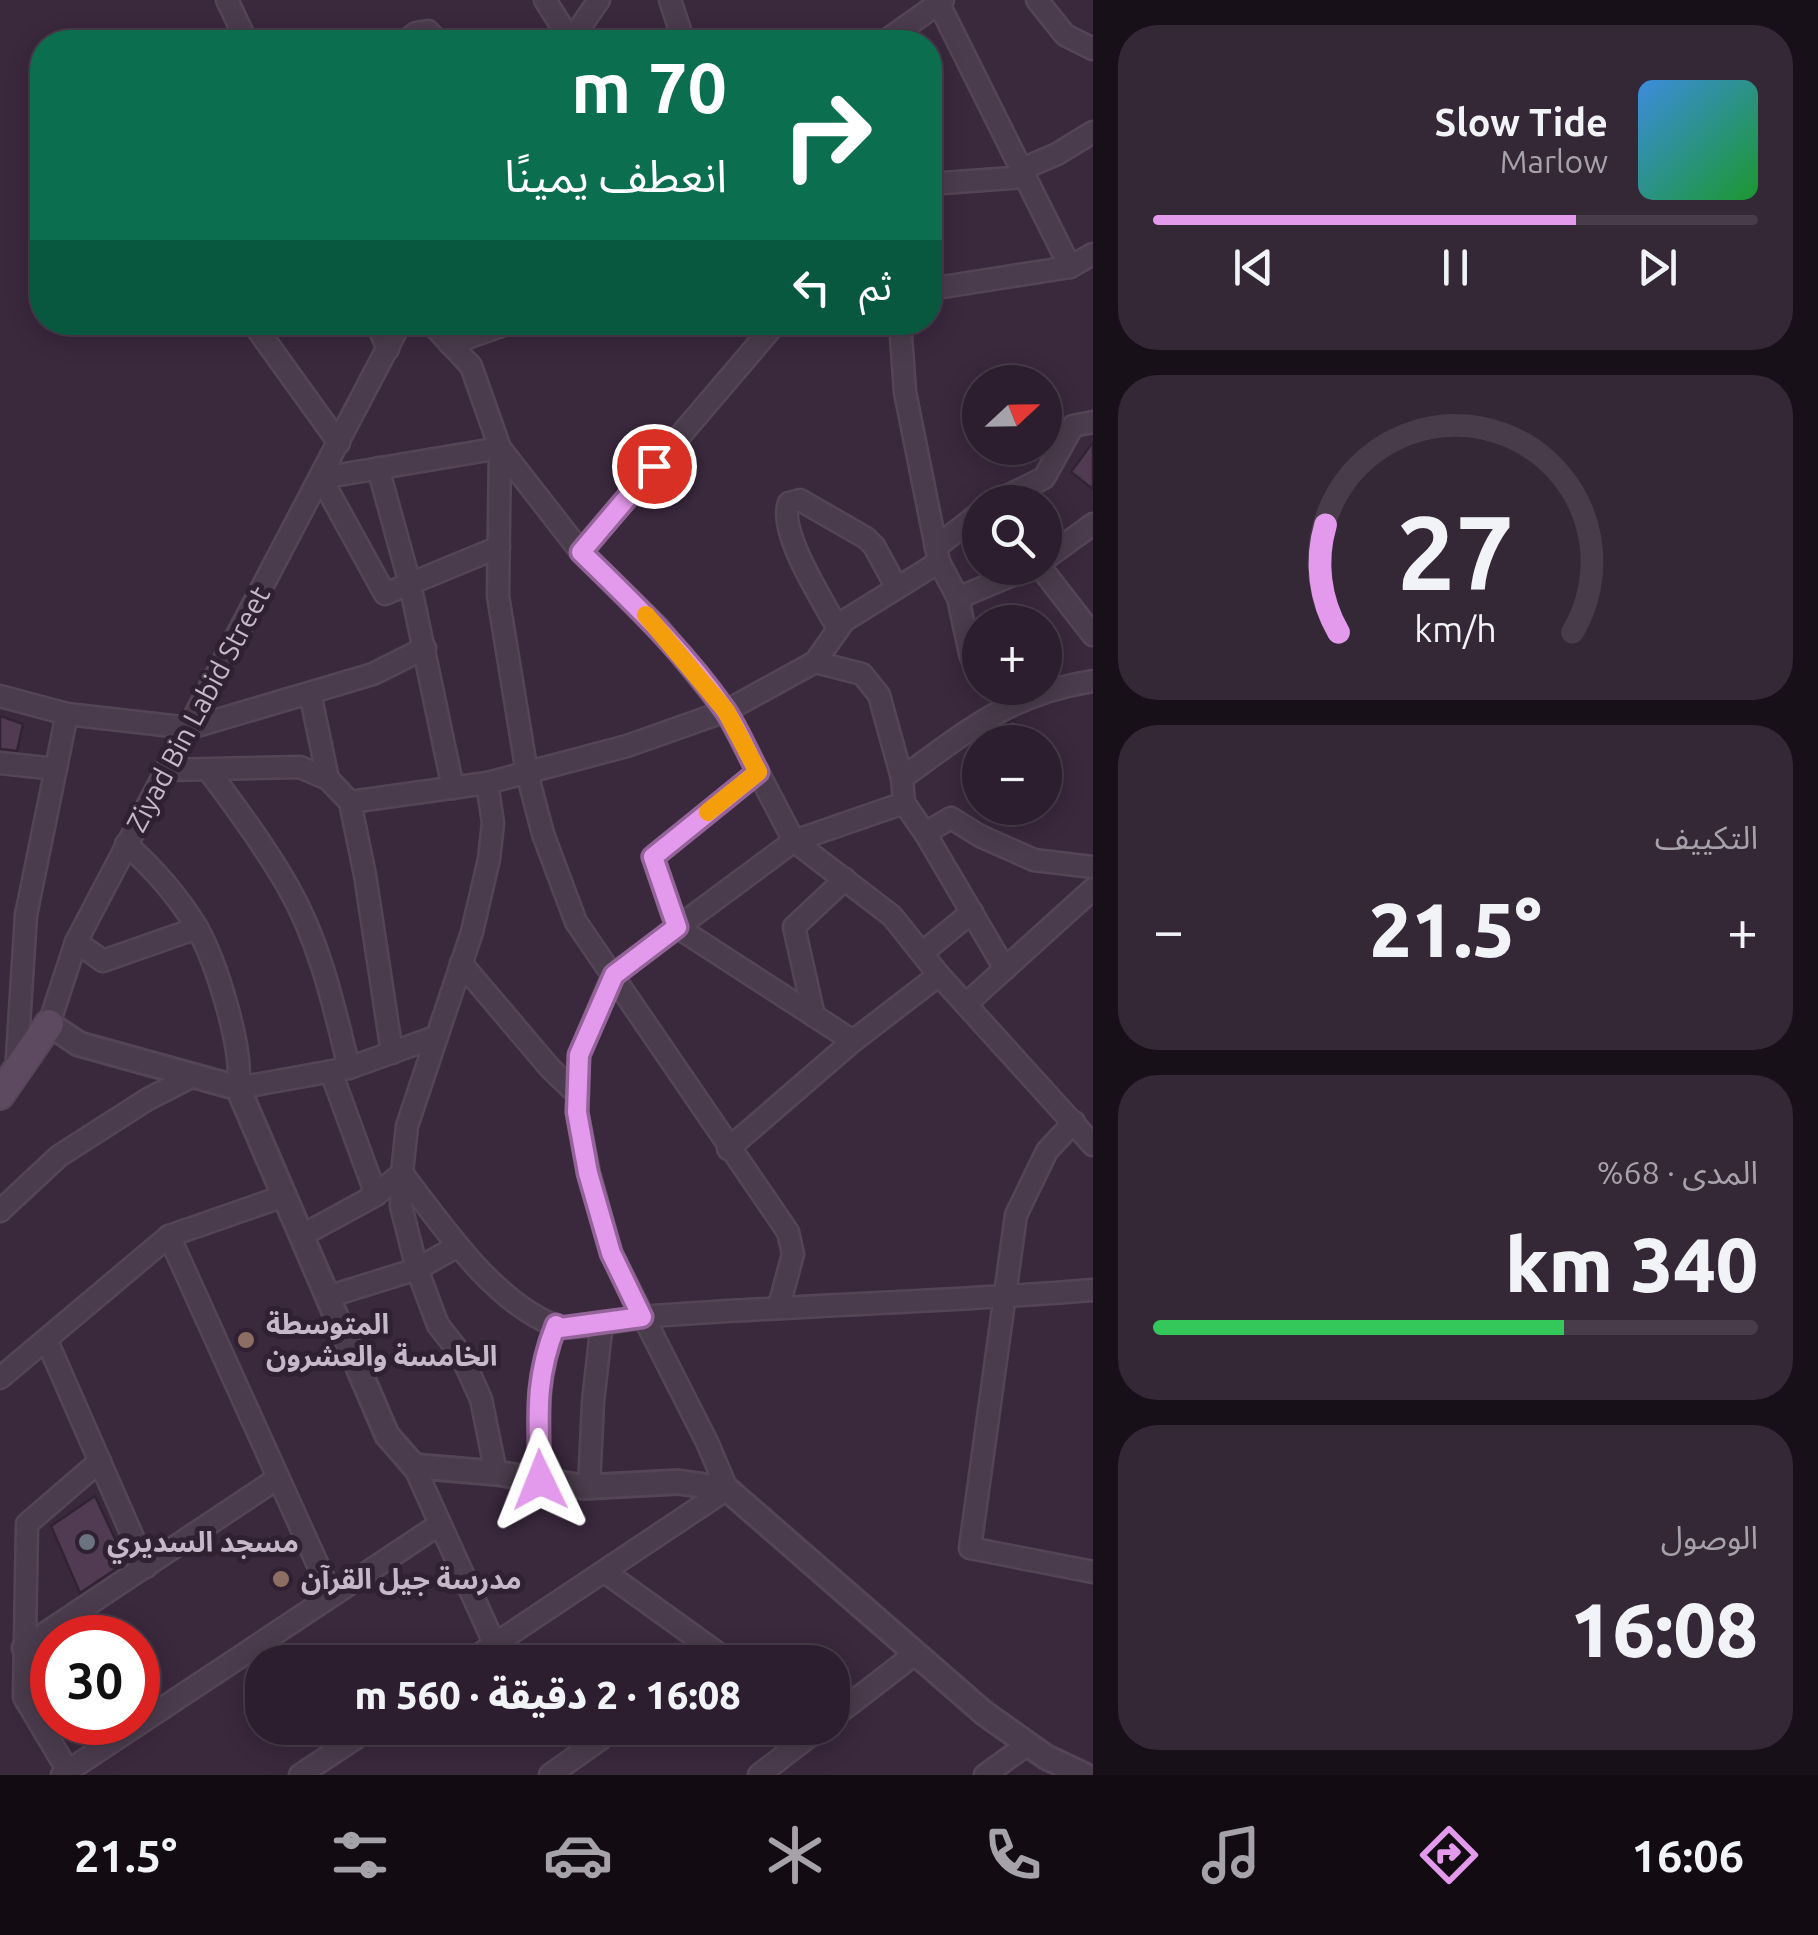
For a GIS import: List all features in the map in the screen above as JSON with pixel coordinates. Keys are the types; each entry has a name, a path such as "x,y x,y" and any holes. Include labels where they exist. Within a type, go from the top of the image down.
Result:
{"main road":[{"name":"Ziyad Bin Labid Street","path":"8,1084 49,1024"}],"street":[{"path":"227,0 241,30"},
{"path":"545,0 563,30"},
{"path":"578,30 599,0"},
{"path":"670,0 680,30"},
{"path":"1037,0 1065,35 1093,49"},
{"path":"900,30 939,1 1070,267"},
{"path":"942,183 1022,173 1093,132"},
{"path":"942,287 1070,267 1093,254"},
{"path":"261,335 339,444"},
{"path":"382,335 388,348"},
{"name":"Ziyad Bin Labid Street","path":"49,1024 76,942 394,335"},
{"path":"442,335 471,366 500,448 581,552 659,628 726,711 794,841 892,916 939,975 1093,1145"},
{"path":"450,344 475,335"},
{"path":"581,552 765,335"},
{"path":"901,335 905,392 938,555 958,598 962,617"},
{"path":"1030,485 1044,478 1073,426 1093,422"},
{"path":"499,547 385,594 321,478 500,448"},
{"path":"500,448 498,596 527,773 543,834 576,922 788,1232 793,1254 779,1306"},
{"path":"378,468 410,584 453,788"},
{"path":"838,630 793,541 785,514 788,503 800,500 866,538 897,588"},
{"path":"1062,547 1093,524"},
{"path":"350,802 487,783 626,746 726,711 814,662 844,621 897,588 962,531"},
{"path":"958,598 989,585"},
{"path":"1054,585 1093,635"},
{"path":"0,696 67,714 190,728 373,674 425,648"},
{"path":"814,662 862,674 879,695 902,778 904,804 1005,968"},
{"path":"902,778 996,711 1050,688 1093,682"},
{"path":"310,692 328,780"},
{"path":"993,705 996,711"},
{"path":"8,1084 26,915 67,714"},
{"path":"0,763 56,769"},
{"path":"167,770 300,768 328,780 350,802 366,874 392,1053"},
{"path":"208,770 288,888 330,986 340,1070 376,1195"},
{"path":"758,772 653,857 677,927 853,1041"},
{"path":"487,783 493,822 489,858 472,932 407,1126 401,1206 417,1268 438,1325 460,1353 481,1398 496,1473"},
{"path":"904,804 794,841 614,975 579,1055 577,1112 588,1173 611,1253 728,1489 984,1713 1028,1744 1084,1775"},
{"path":"925,833 951,818 1034,860 1093,867"},
{"path":"126,844 158,873 197,928 229,1014 241,1072 238,1088 387,1435 414,1466 495,1645 728,1489"},
{"path":"814,1016 794,927 845,879"},
{"path":"966,1004 1092,892"},
{"path":"922,953 972,912"},
{"path":"76,942 103,961 197,928"},
{"path":"462,963 550,1068 578,1095"},
{"path":"728,1149 853,1041 939,975"},
{"path":"49,1024 79,1044 238,1088 340,1070 436,1037"},
{"path":"0,1211 59,1156 133,1107 193,1076"},
{"path":"1074,1122 1046,1151 1016,1215 970,1548 1093,1572"},
{"path":"301,1236 376,1195 402,1173"},
{"path":"402,1173 458,1246 519,1305 560,1328 779,1306 1093,1290"},
{"path":"0,1378 169,1236 284,1196"},
{"path":"169,1236 331,1594"},
{"path":"328,1297 417,1268 458,1246"},
{"path":"590,1487 593,1402 602,1322"},
{"path":"540,1480 538,1388 543,1356 556,1325"},
{"path":"47,1340 146,1567"},
{"path":"100,1462 27,1524 24,1698 65,1773 440,1524"},
{"path":"414,1466 590,1487 678,1482 728,1489"},
{"path":"23,1648 278,1478"},
{"path":"604,1572 698,1645"},
{"path":"850,1704 915,1654"},
{"path":"985,1775 1028,1744"},
{"path":"315,1771 349,1745"},
{"path":"550,1775 592,1745"},
{"path":"759,1775 798,1745"}],"building":[{"path":"1093,442 1093,489 1071,472"},
{"path":"0,716 23,724 17,751 0,749"},
{"name":"مسجد السديري","path":"95,1496 124,1558 119,1567 80,1593 51,1526"}],"slow traffic":[{"path":"646,615 726,711 758,772 708,812"}],"place":[{"name":"المتوسطة الخامسة والعشرون","path":"246,1340"},
{"name":"مسجد السديري","path":"87,1542"},
{"name":"مدرسة جيل القرآن","path":"281,1579"}],"route":[{"path":"540,1480 538,1388 543,1356 556,1325 560,1328 642,1317 611,1253 588,1173 577,1112 579,1055 614,975 677,927 653,857 758,772 726,711 682,656 659,628 581,552 654,466"}]}
